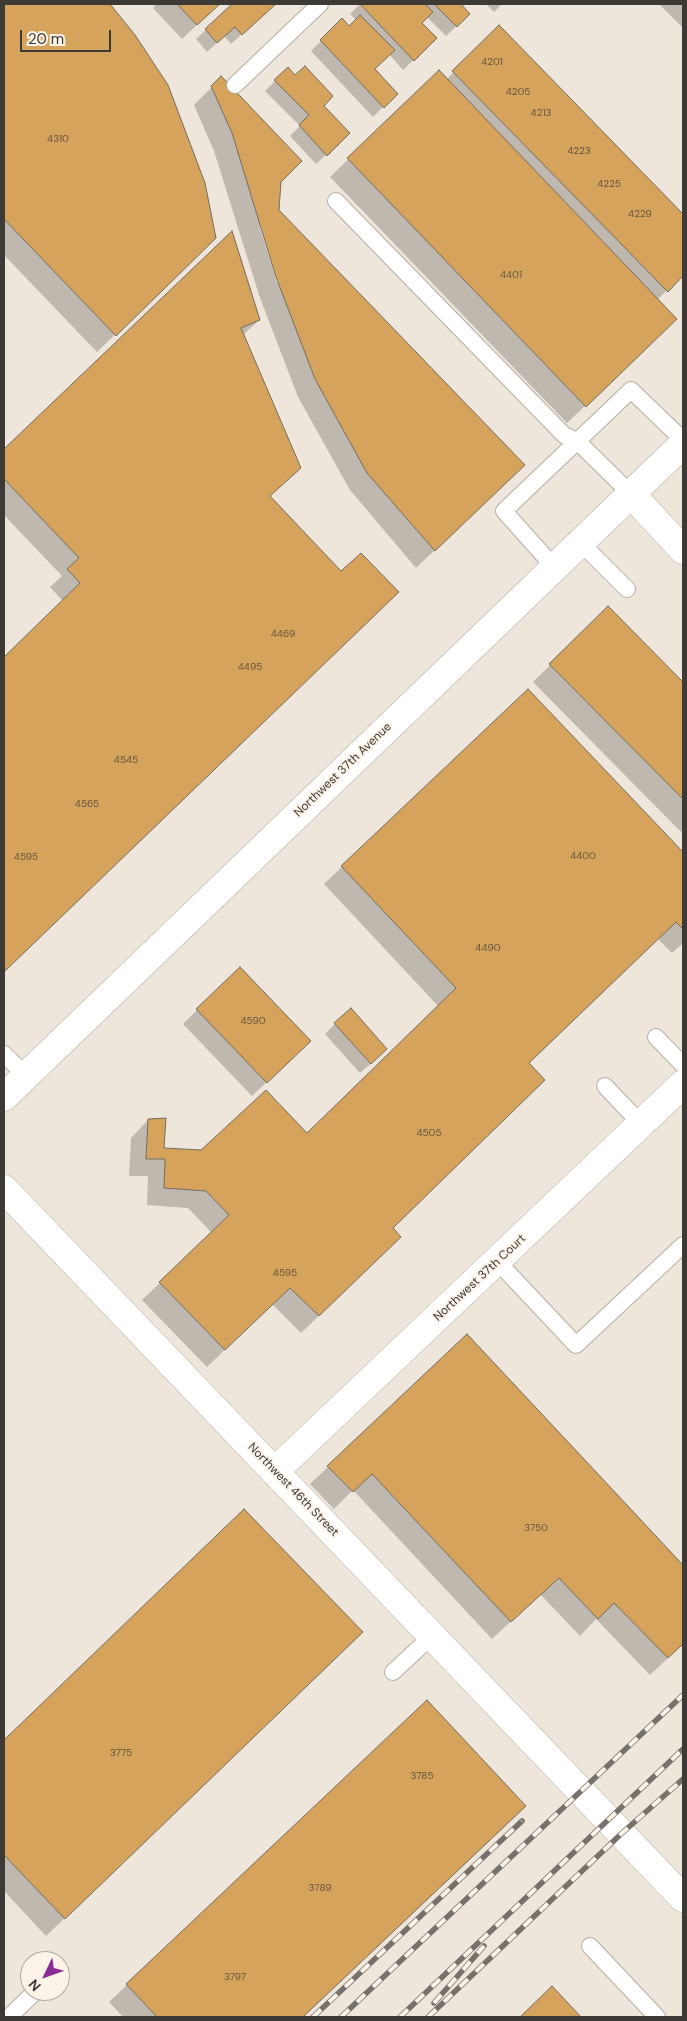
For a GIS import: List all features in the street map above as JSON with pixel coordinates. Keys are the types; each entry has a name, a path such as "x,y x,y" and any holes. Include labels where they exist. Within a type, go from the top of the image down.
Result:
{"street":[{"name":"Northwest 37th Avenue","path":"4,1097 683,442"},
{"path":"631,494 683,550"},
{"name":"Northwest 37th Court","path":"275,1471 642,1125 683,1084"},
{"name":"Northwest 46th Street","path":"4,1190 433,1634 683,1898"}],"lane":[{"path":"234,85 320,4"},
{"path":"336,201 564,435 577,441 631,494"},
{"path":"554,567 504,511 631,390 683,442"},
{"path":"580,542 627,589"},
{"path":"656,1037 683,1065"},
{"path":"4,1054 26,1076"},
{"path":"605,1086 642,1125"},
{"path":"497,1262 576,1345 683,1245"},
{"path":"393,1672 433,1634"},
{"path":"590,1946 656,2017"},
{"path":"9,2017 26,2001"}],"building":[{"path":"4,4 110,4 135,35 168,85 205,183 216,238 116,336 4,219"},
{"path":"177,4 220,4 197,25"},
{"path":"232,4 276,4 242,35 235,27 217,43 205,29"},
{"path":"360,4 425,4 433,12 422,23 437,38 414,61"},
{"path":"434,4 461,4 470,14 457,27"},
{"path":"360,15 395,50 375,69 398,94 384,108 320,40 342,18 349,26"},
{"path":"499,25 683,214 683,276 668,292 452,71"},
{"path":"305,66 333,96 324,106 350,133 327,156 299,125 309,115 274,80 288,67 295,75"},
{"path":"439,70 677,319 586,407 347,158"},
{"path":"221,76 302,161 281,182 279,210 525,465 435,551 367,473 315,379 276,277 232,133 211,86"},
{"path":"232,231 260,320 241,328 301,468 270,496 341,571 361,553 399,592 4,972 4,657 80,583 67,569 79,558 4,479 4,449"},
{"path":"608,606 683,682 683,799 549,664"},
{"path":"528,689 683,852 683,929 676,922 529,1063 545,1080 393,1228 401,1237 319,1316 290,1288 225,1350 159,1282 229,1215 206,1191 164,1188 165,1159 146,1159 148,1119 166,1118 164,1148 201,1150 266,1090 307,1133 456,988 341,866"},
{"path":"240,967 311,1041 267,1083 196,1009"},
{"path":"351,1008 387,1049 371,1064 334,1023"},
{"path":"467,1334 683,1565 683,1644 668,1658 614,1603 598,1619 559,1578 511,1622 372,1474 353,1492 327,1466"},
{"path":"244,1509 363,1632 65,1919 4,1855 4,1740"},
{"path":"427,1700 526,1806 303,2017 157,2017 126,1984"},
{"path":"552,1986 581,2017 520,2017"}],"railway":[{"path":"341,2017 683,1695"},
{"path":"400,2017 683,1749"},
{"path":"428,2017 621,1834 683,1779"},
{"path":"313,2017 522,1821"},
{"path":"434,2003 484,1946"}]}
